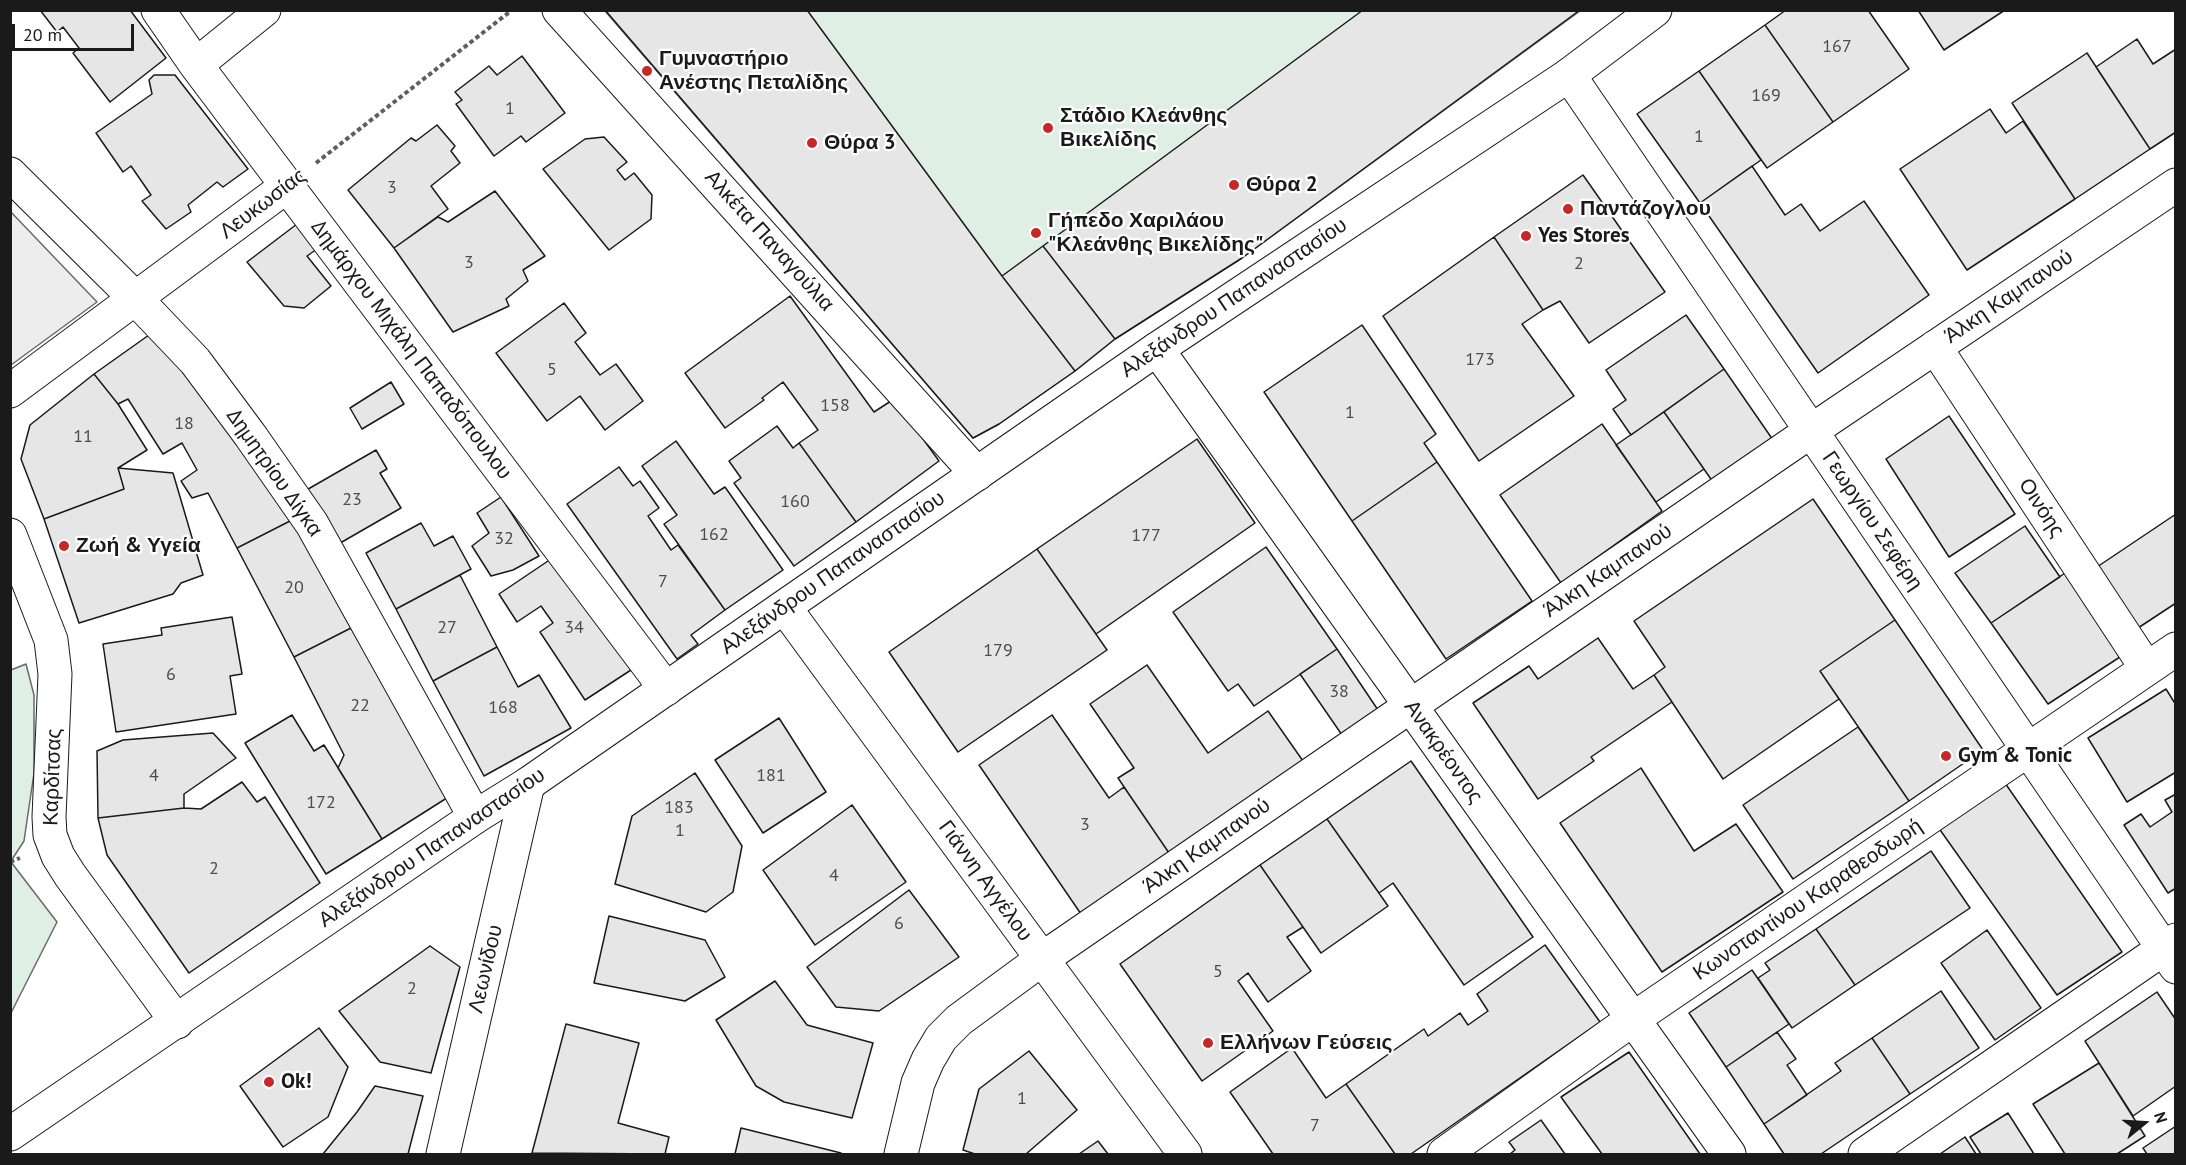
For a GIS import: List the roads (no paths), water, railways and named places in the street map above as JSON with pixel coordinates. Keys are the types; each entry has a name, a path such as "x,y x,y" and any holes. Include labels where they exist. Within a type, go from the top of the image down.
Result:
{"street":[{"name":"Δημάρχου Μιχάλη Παπαδόπουλου","path":"158,10 196,65 666,688"},
{"path":"196,65 264,10"},
{"name":"Αλκέτα Παναγούλια","path":"559,10 977,474"},
{"name":"Αλεξάνδρου Παπαναστασίου","path":"10,1134 475,817 528,784 1157,349 1569,75 1655,10"},
{"name":"Γεωργίου Σεφέρη","path":"1569,75 2029,750 2171,952"},
{"name":"Δημητρίου Δίγκα","path":"10,174 195,361 312,524 475,817"},
{"name":"Άλκη Καμπανού","path":"901,1155 918,1083 941,1038 959,1020 1042,960 1811,431 2175,185"},
{"name":"Λευκωσίας","path":"10,392 287,186"},
{"name":"Οινόης","path":"1935,347 2147,669"},
{"name":"Ανακρέοντος","path":"1157,349 1729,1155"},
{"name":"Καρδίτσας","path":"10,535 51,640 55,710 50,835 58,856 70,875 177,1022"},
{"name":"Γιάννη Αγγέλου","path":"785,608 1185,1155"},
{"name":"Κωνσταντίνου Καραθεοδωρή","path":"1444,1155 1633,1019 2175,649"},
{"name":"Λεωνίδου","path":"443,1155 528,784"},
{"path":"1865,1155 2171,952"}],"place":[{"name":"Γυμναστήριο Ανέστης Πεταλίδης","path":"647,71"},
{"name":"Στάδιο Κλεάνθης Βικελίδης","path":"1048,128"},
{"name":"Θύρα 3","path":"812,143"},
{"name":"Θύρα 2","path":"1234,185"},
{"name":"Παντάζογλου","path":"1568,209"},
{"name":"Γήπεδο Χαριλάου \"Κλεάνθης Βικελίδης\"","path":"1036,233"},
{"name":"Yes Stores","path":"1526,236"},
{"name":"Ζωή & Υγεία","path":"64,546"},
{"name":"Gym & Tonic","path":"1946,756"},
{"name":"Ελλήνων Γεύσεις","path":"1208,1043"},
{"name":"Ok!","path":"269,1082"}]}
